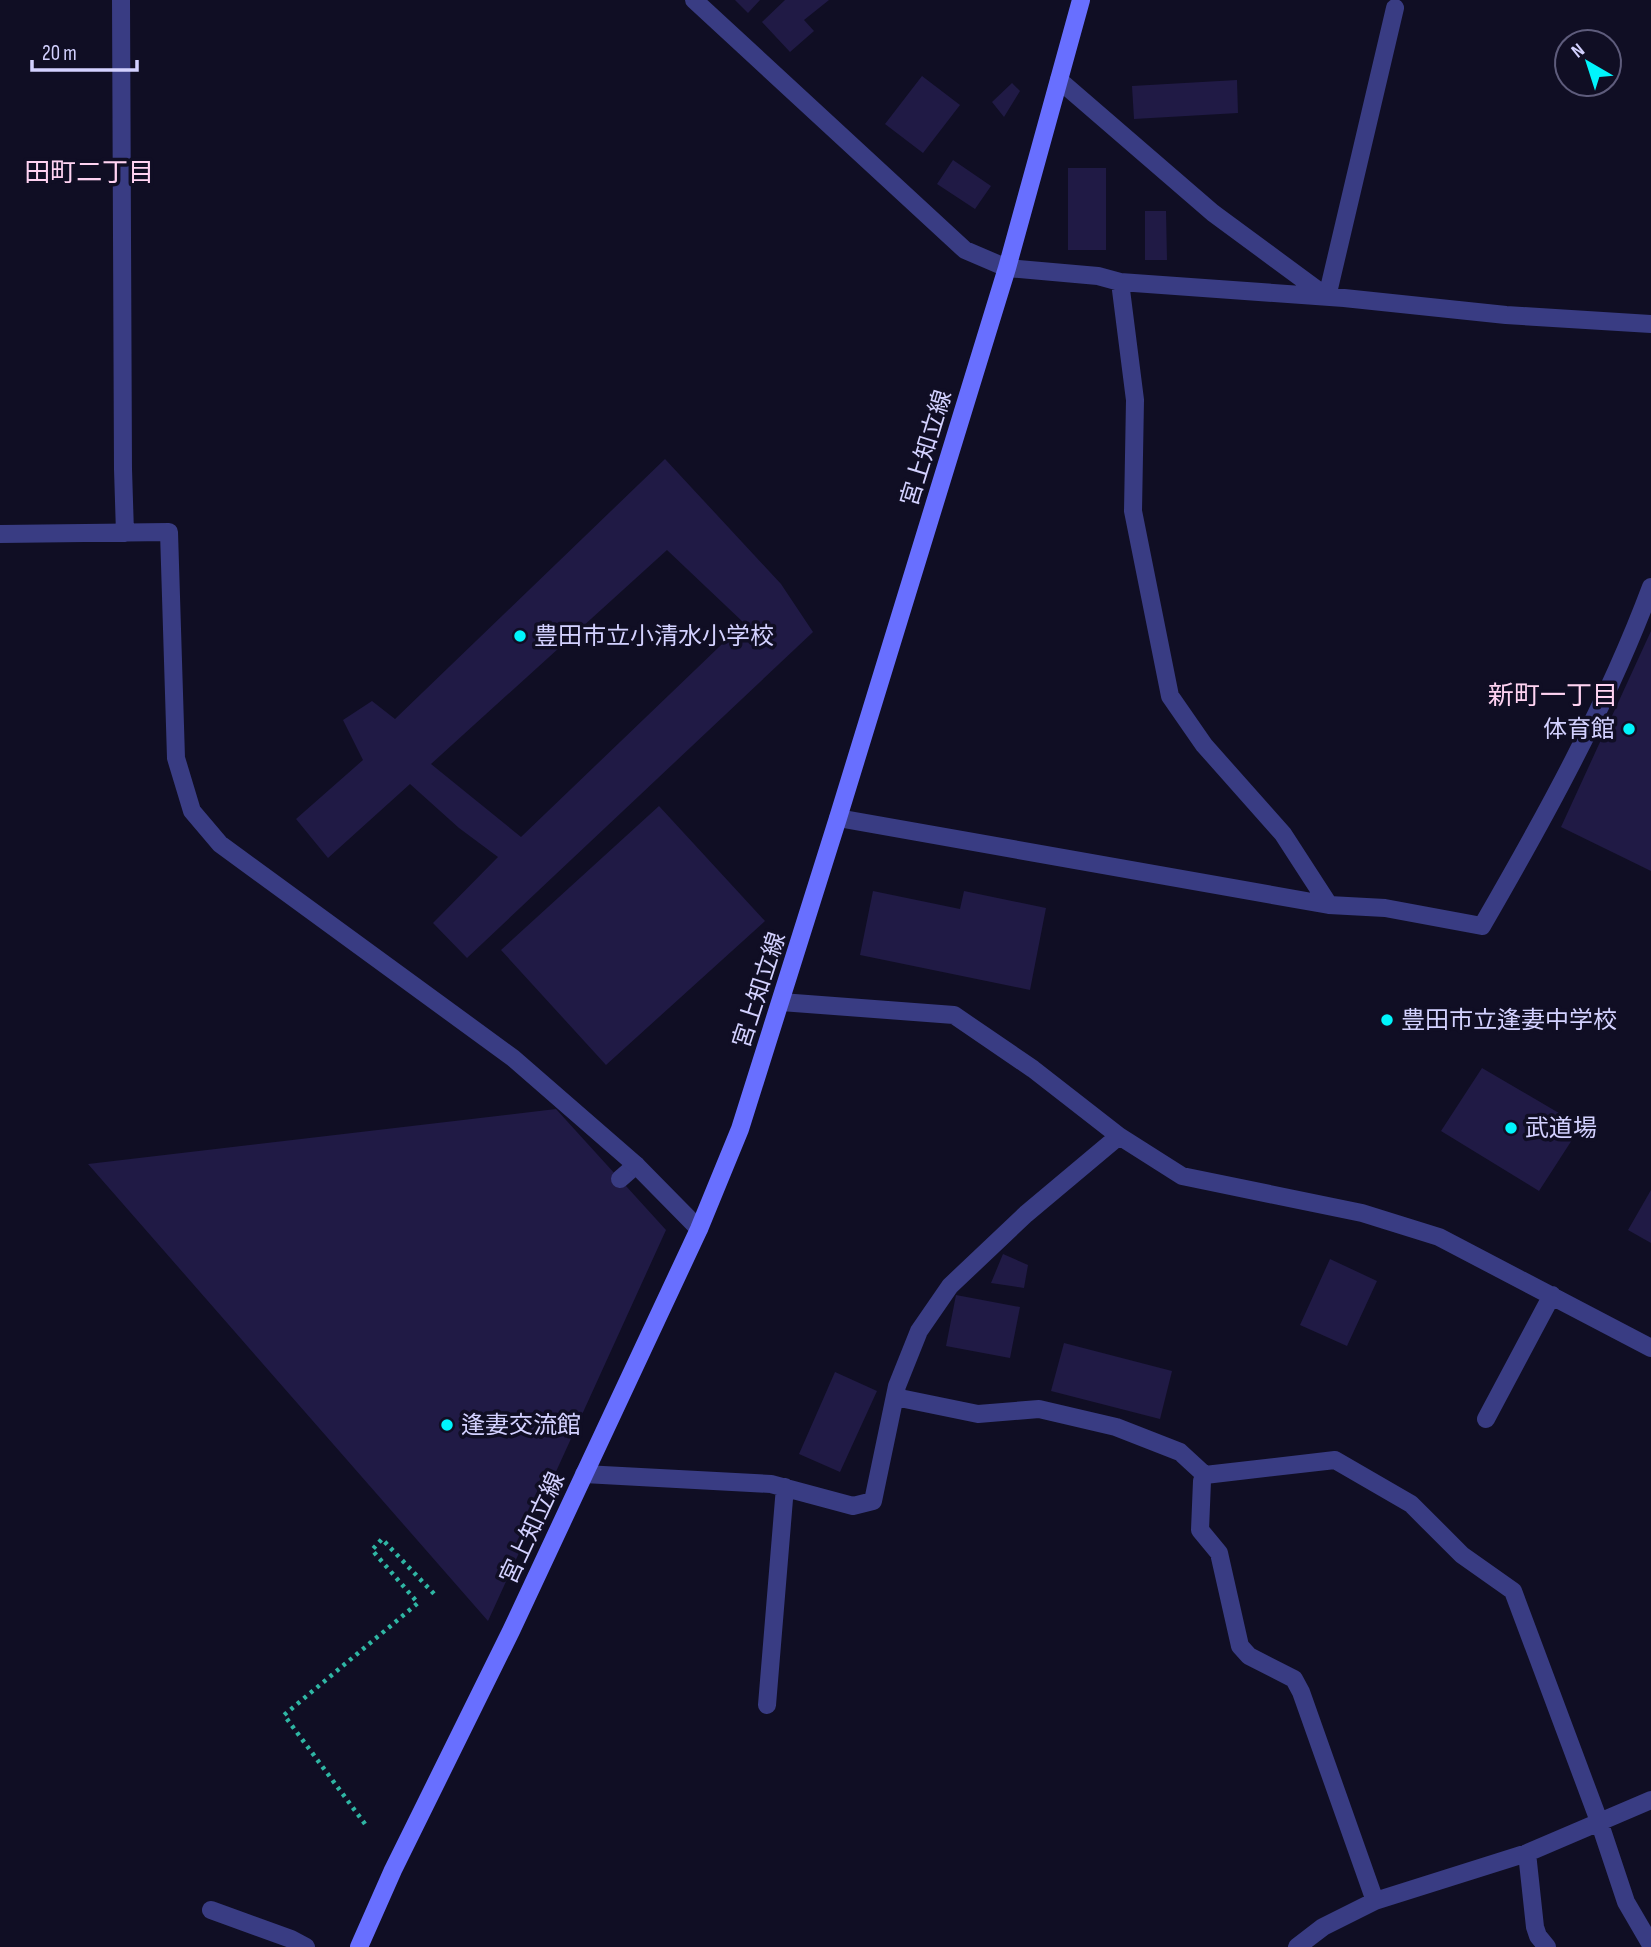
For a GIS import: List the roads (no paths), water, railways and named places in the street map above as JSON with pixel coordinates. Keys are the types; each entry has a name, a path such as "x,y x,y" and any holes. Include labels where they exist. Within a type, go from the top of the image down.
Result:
{"main road":[{"name":"宮上知立線","path":"359,1947 393,1870 511,1631 699,1229 740,1129 1007,268 1081,0"}],"street":[{"path":"121,0 125,533"},
{"path":"694,0 965,250 1007,268 1098,276 1119,282 1327,297 1507,315 1651,324"},
{"path":"1327,297 1395,8"},
{"path":"1059,80 1213,213 1327,297"},
{"path":"1119,282 1135,400 1133,511 1170,696 1204,745 1283,834 1329,905"},
{"path":"0,534 169,533 176,758 192,811 220,844 513,1058 636,1165 699,1229"},
{"path":"838,818 1329,905 1385,908 1482,926 1547,811 1631,640 1651,587"},
{"path":"781,1002 954,1015 1033,1069 1119,1136 1182,1176 1362,1213 1439,1237 1651,1348"},
{"path":"584,1474 771,1484 853,1506 873,1501 897,1386 919,1331 950,1286 1026,1214 1119,1136"},
{"path":"620,1179 636,1165"},
{"path":"1486,1419 1552,1295"},
{"path":"895,1397 978,1414 1039,1409 1116,1426 1180,1452 1205,1475 1335,1460 1411,1504 1462,1555 1513,1591 1599,1821 1626,1902 1651,1945"},
{"path":"1205,1475 1202,1481 1200,1530 1219,1553 1240,1646 1249,1656 1294,1679 1301,1692 1375,1901"},
{"path":"767,1705 785,1488"},
{"path":"1297,1947 1323,1927 1375,1901 1527,1853 1651,1800"},
{"path":"1527,1853 1535,1927 1547,1947"},
{"path":"211,1910 291,1938 306,1947"}],"place":[{"name":"豊田市立小清水小学校","path":"520,636"},
{"name":"体育館","path":"1629,729"},
{"name":"豊田市立逢妻中学校","path":"1387,1020"},
{"name":"武道場","path":"1511,1128"},
{"name":"逢妻交流館","path":"447,1425"}],"district":[{"name":"田町二丁目","path":"89,172"},
{"name":"新町一丁目","path":"1553,695"}]}
